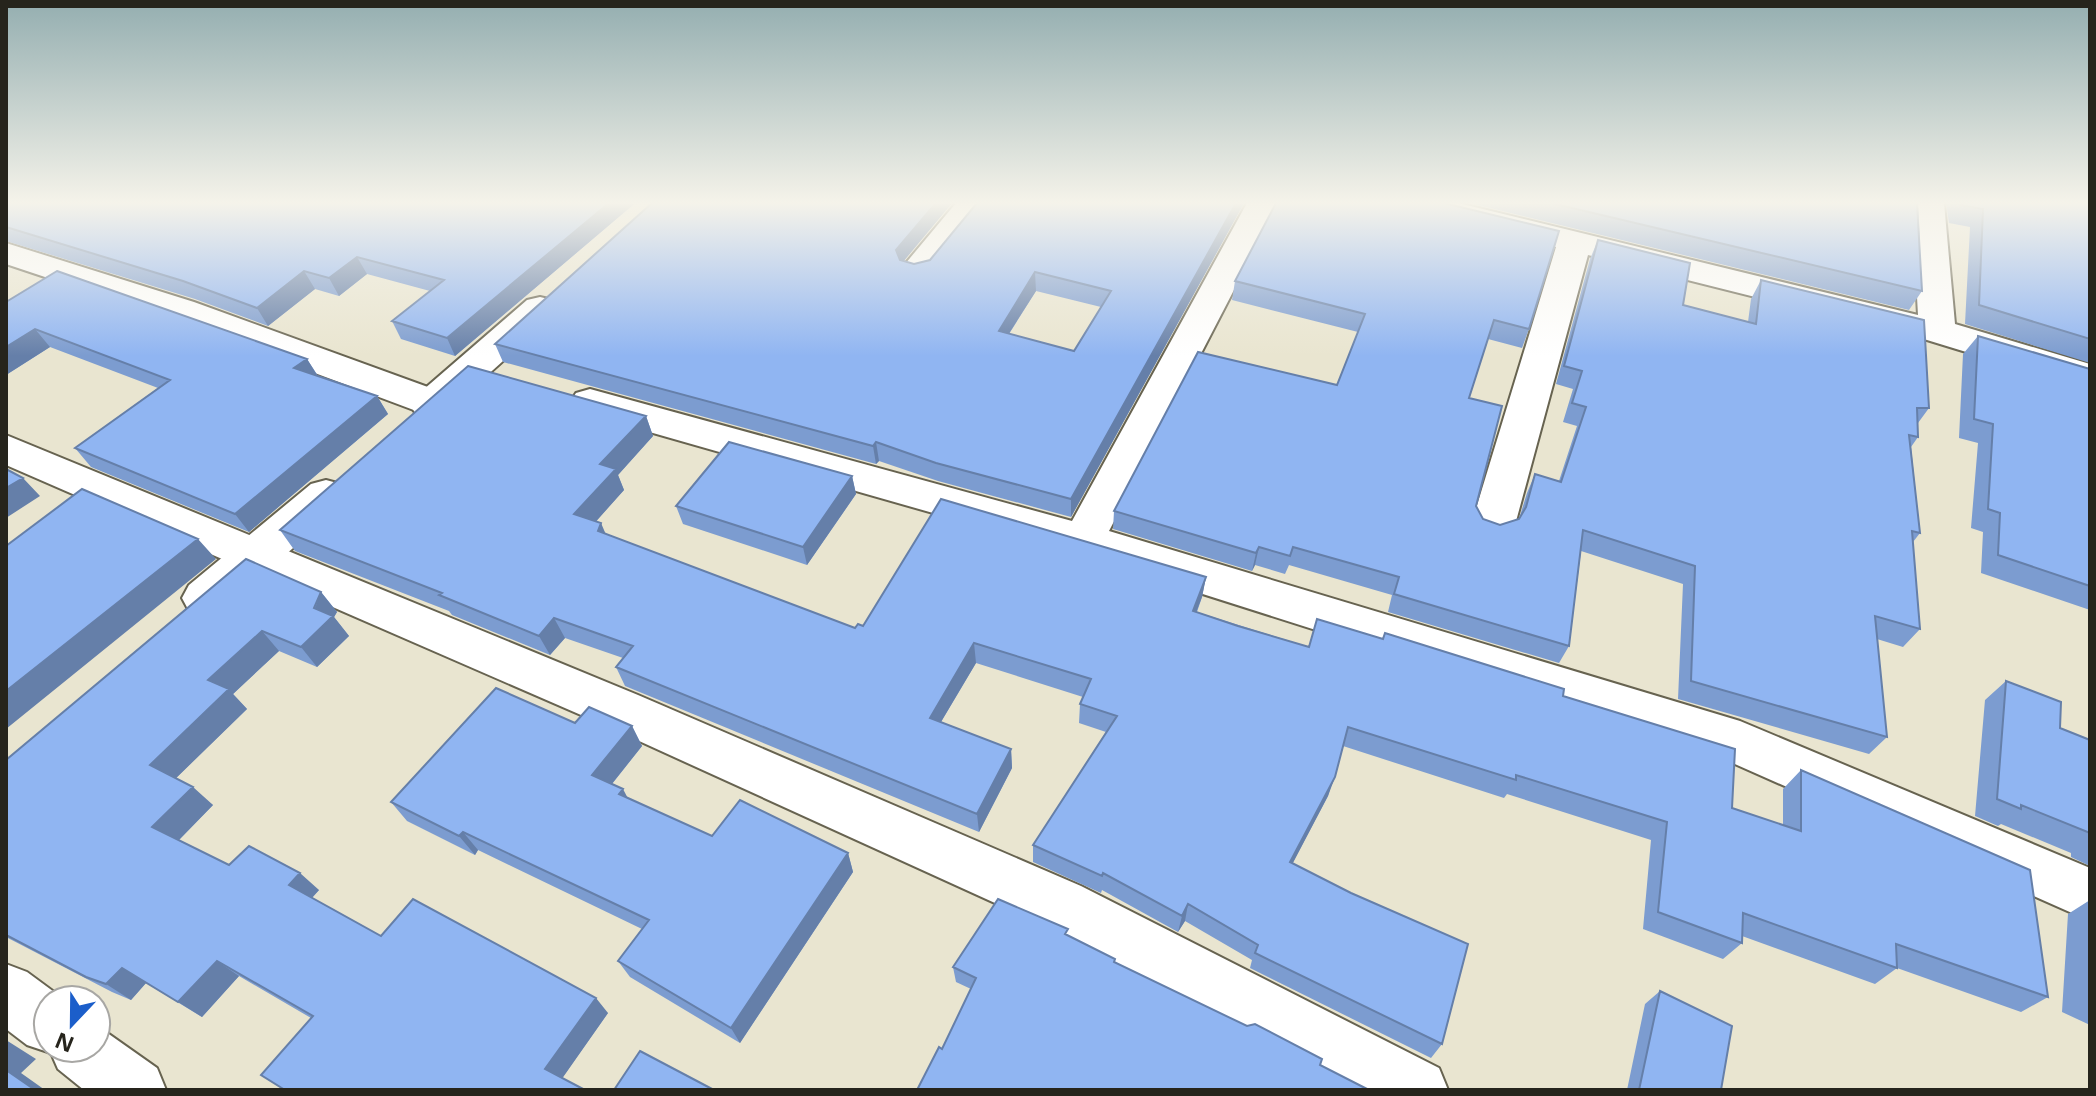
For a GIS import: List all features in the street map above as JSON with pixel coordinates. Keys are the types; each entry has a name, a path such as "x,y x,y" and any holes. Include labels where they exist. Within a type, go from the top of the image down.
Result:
{"street":[{"path":"10,254 181,310 433,403"},
{"path":"917,270 930,254"},
{"path":"1083,540 1236,254"},
{"path":"1493,525 1571,254"},
{"path":"1624,254 1937,331 2090,377"},
{"path":"1932,254 1937,331"},
{"path":"398,433 566,286"},
{"path":"472,369 1083,540 1740,743 2090,895"},
{"path":"6,449 636,716 1061,905 1417,1090"},
{"path":"174,624 351,473"},
{"path":"6,993 32,1012"},
{"path":"100,1064 135,1090"}],"building":[{"path":"95,254 548,254 447,338 392,321 444,280 357,257 329,278 304,271 257,308"},
{"path":"595,254 898,254 900,260 914,264 930,260 935,254 1207,254 1071,499 936,463 876,442 873,446 495,344","holes":["1035,272 1111,291 1074,351 999,331"]},
{"path":"1249,254 1552,254 1529,329 1494,320 1469,398 1502,406 1476,506 1483,519 1500,525 1519,519 1526,507 1535,474 1561,482 1586,407 1572,403 1582,371 1564,366 1594,254 1655,254 1690,263 1683,305 1756,324 1761,280 1924,320 1929,408 1917,408 1918,437 1909,435 1920,533 1912,531 1920,629 1875,616 1887,737 1691,681 1695,566 1583,530 1569,646 1394,594 1399,577 1293,547 1290,556 1259,547 1256,553 1114,511 1198,352 1337,385 1365,314 1235,281"},
{"path":"1767,254 1920,254 1922,291"},
{"path":"1981,254 2090,254 2090,339 1979,305"},
{"path":"57,271 307,359 294,368 377,396 235,514 75,448 170,380 35,329 6,347 6,302"},
{"path":"1978,336 2090,369 2090,586 1998,555 2000,513 1988,509 1993,424 1974,419"},
{"path":"468,366 646,416 600,464 616,469 574,514 601,523 598,531 855,628 858,624 863,626 941,499 1206,577 1193,611 1238,626 1309,647 1317,619 1383,639 1385,633 1564,689 1563,696 1735,749 1732,808 1801,831 1801,770 2030,870 2048,997 1896,944 1897,968 1743,913 1742,943 1658,912 1667,822 1516,775 1516,780 1348,727 1335,777 1290,862 1351,893 1468,944 1442,1044 1255,953 1258,945 1188,904 1182,916 1103,873 1102,876 1033,845 1117,716 1080,704 1091,679 974,643 930,718 1011,749 977,814 616,667 633,646 554,618 539,636 439,595 442,593 280,530"},
{"path":"729,442 852,476 803,547 676,506"},
{"path":"6,469 23,478 6,488"},
{"path":"82,489 198,539 6,691 6,546"},
{"path":"246,559 321,592 314,608 333,616 301,647 262,631 208,680 229,689 150,765 193,787 152,827 229,865 249,846 300,873 289,885 381,936 413,899 596,998 545,1069 585,1090 285,1090 261,1075 313,1016 217,961 178,1002 122,968 106,984 86,977 6,935 6,760"},
{"path":"2006,681 2061,702 2060,728 2090,740 2090,833 2021,805 2021,809 1997,799"},
{"path":"496,688 575,723 589,707 632,726 592,775 623,789 619,794 712,836 740,800 848,853 731,1028 618,961 649,920 463,832 459,836 391,802"},
{"path":"998,899 1068,929 1065,934 1115,959 1114,962 1247,1026 1255,1024 1322,1059 1320,1065 1369,1090 917,1090 939,1047 942,1049 976,978 953,967"},
{"path":"1660,991 1732,1026 1721,1090 1639,1090"},
{"path":"640,1051 714,1090 614,1090"},
{"path":"6,1070 35,1090 6,1090"}]}
